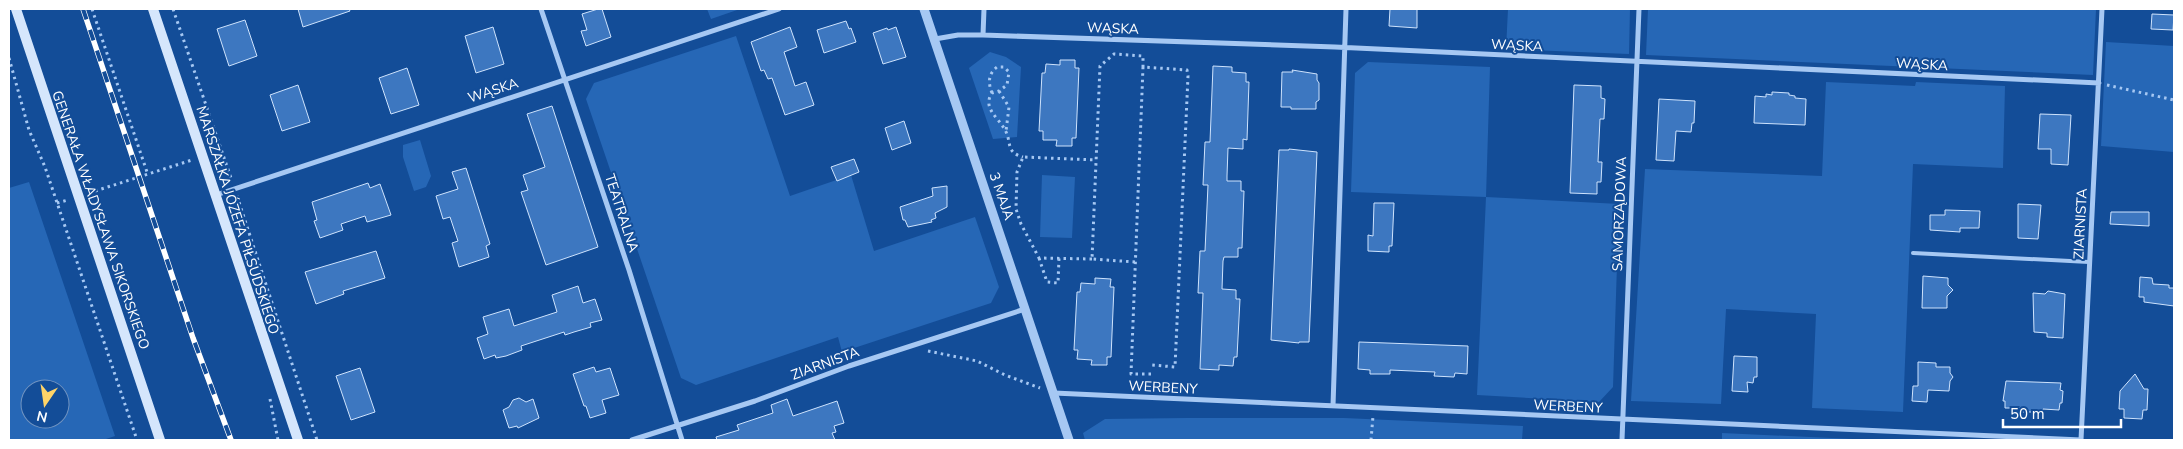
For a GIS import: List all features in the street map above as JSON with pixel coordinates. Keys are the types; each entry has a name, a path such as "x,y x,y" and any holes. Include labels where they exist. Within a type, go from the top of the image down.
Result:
{"main road":[{"name":"GENERAŁA WŁADYSŁAWA SIKORSKIEGO","path":"16,9 160,440"},
{"name":"MARSZAŁKA JÓZEFA PIŁSUDSKIEGO","path":"153,9 298,440"}],"street":[{"name":"TEATRALNA","path":"541,9 629,270 682,440"},
{"name":"WĄSKA","path":"216,195 565,78 779,9"},
{"name":"3 MAJA","path":"924,9 1069,440"},
{"path":"983,35 984,9"},
{"path":"1333,406 1346,9"},
{"name":"SAMORZĄDOWA","path":"1622,440 1639,9"},
{"name":"ZIARNISTA","path":"2081,440 2102,9"},
{"name":"WĄSKA","path":"935,39 958,35 983,35 1345,48 2099,83"},
{"name":"ZIARNISTA","path":"632,440 755,401 906,348 1026,309"},
{"name":"WERBENY","path":"1054,393 2081,440"}],"lane":[{"path":"1913,253 2089,262"}],"path":[{"path":"92,9 148,175"},
{"path":"173,9 232,182"},
{"path":"1092,259 1100,66 1114,54 1143,56 1131,374 1152,374"},
{"path":"9,58 30,130 57,203 137,440"},
{"path":"1143,67 1186,70 1188,76 1175,367 1152,365"},
{"path":"992,93 989,86 991,74 997,68 1008,68 1009,77 1007,85 999,91 992,93 988,99 988,105 1006,131"},
{"path":"2099,83 2174,100"},
{"path":"999,91 1009,108 1006,131 1011,150 1017,156 1096,160"},
{"path":"998,119 1007,117"},
{"path":"57,203 222,151"},
{"path":"1023,157 1017,172 1016,209 1021,224 1039,258 1047,282 1058,283 1059,258"},
{"path":"237,198 317,440"},
{"path":"1039,258 1135,262"},
{"path":"906,348 947,354 976,361 1005,375 1054,393"},
{"path":"269,394 278,440"},
{"path":"1371,440 1373,408"}],"shaded area":[{"path":"707,9 740,9 711,19"},
{"path":"1508,9 1630,9 1629,54 1506,49"},
{"path":"1648,9 2096,9 2093,75 1646,55"},
{"path":"736,36 790,196 851,175 874,251 975,217 999,287 991,303 842,352 838,337 696,385 681,378 586,99 594,83"},
{"path":"2106,42 2174,46 2174,152 2101,146"},
{"path":"990,52 1006,57 1021,67 1017,137 993,139 969,68"},
{"path":"1368,62 1490,67 1486,197 1351,192 1355,73"},
{"path":"1826,82 1915,86 1916,82 2005,86 2003,168 1913,164 1903,412 1812,408 1816,314 1726,309 1721,404 1631,401 1645,169 1822,176"},
{"path":"420,140 431,176 426,187 414,191 403,157 403,145"},
{"path":"1042,175 1075,177 1072,238 1040,237"},
{"path":"29,182 115,436 103,440 9,440 9,188"},
{"path":"1486,197 1619,204 1613,387 1599,402 1477,395"},
{"path":"1344,418 1523,426 1522,440 1085,440 1083,433 1105,419"},
{"path":"1722,433 1875,440 1722,440"}],"building":[{"path":"298,9 349,9 350,11 303,27"},
{"path":"602,9 611,37 586,46 581,31 587,30 582,14"},
{"path":"1390,9 1417,9 1417,28 1389,26"},
{"path":"2152,14 2174,15 2173,30 2151,29"},
{"path":"245,20 257,56 229,66 217,29"},
{"path":"846,21 849,29 851,28 856,42 824,53 817,30"},
{"path":"493,27 504,64 476,73 465,36"},
{"path":"790,27 797,47 784,52 795,86 806,82 814,105 785,115 772,78 768,79 764,70 761,71 751,42"},
{"path":"896,27 906,57 883,64 873,33"},
{"path":"1060,60 1075,60 1075,68 1079,68 1076,138 1072,138 1072,146 1056,146 1057,140 1043,140 1043,131 1039,131 1042,73 1045,73 1046,64 1060,65"},
{"path":"1213,66 1232,67 1232,72 1246,73 1246,82 1249,82 1247,140 1243,139 1243,149 1228,148 1227,181 1241,181 1241,191 1244,191 1242,248 1238,248 1238,257 1224,257 1223,261 1222,289 1236,290 1236,299 1240,299 1237,357 1234,357 1233,366 1219,365 1219,370 1200,369 1203,293 1198,293 1200,251 1205,251 1208,185 1203,185 1205,142 1210,142"},
{"path":"407,68 419,105 391,114 379,78"},
{"path":"1292,70 1317,74 1319,100 1316,102 1316,109 1281,107 1282,72 1293,72"},
{"path":"298,85 310,122 282,131 270,95"},
{"path":"1574,85 1601,86 1601,98 1605,99 1604,119 1600,119 1598,162 1602,162 1601,182 1597,182 1597,194 1570,193"},
{"path":"1772,92 1789,93 1789,95 1795,96 1795,98 1806,99 1805,125 1754,123 1755,96 1766,97 1766,94 1772,95"},
{"path":"1659,99 1695,101 1694,123 1692,123 1691,132 1676,131 1674,161 1656,160"},
{"path":"552,106 598,247 546,265 521,192 528,190 523,175 545,167 527,114"},
{"path":"2040,114 2071,115 2068,165 2051,164 2051,149 2038,149"},
{"path":"904,121 911,143 892,150 885,128"},
{"path":"1289,149 1317,152 1309,342 1299,343 1271,340 1279,150"},
{"path":"854,159 859,172 837,181 831,167"},
{"path":"466,168 490,244 486,246 489,257 459,267 452,243 458,241 450,217 443,219 436,196 458,189 452,172"},
{"path":"368,183 370,188 380,184 391,215 367,222 365,216 341,224 343,230 320,238 314,221 317,220 312,202"},
{"path":"947,186 947,207 935,213 936,218 931,220 932,222 908,227 905,220 903,220 900,207 933,196 932,188"},
{"path":"1374,203 1394,203 1392,246 1389,246 1389,252 1368,251 1368,235 1373,236"},
{"path":"2018,204 2041,205 2038,239 2018,238"},
{"path":"1945,210 1980,211 1979,228 1960,228 1960,232 1930,230 1930,215 1945,215"},
{"path":"2111,212 2149,212 2149,226 2110,224"},
{"path":"376,251 385,278 343,291 344,294 316,304 305,272"},
{"path":"1923,276 1948,278 1948,285 1953,290 1947,296 1947,308 1922,308"},
{"path":"2140,277 2152,278 2153,284 2169,285 2169,288 2174,288 2174,306 2144,302 2144,297 2139,297"},
{"path":"1095,278 1111,279 1110,287 1114,287 1111,357 1107,357 1107,365 1091,365 1092,360 1077,359 1078,350 1074,350 1077,292 1080,292 1081,283 1095,284"},
{"path":"578,286 583,303 595,299 602,320 590,323 591,327 565,335 564,332 521,346 522,350 506,356 496,358 495,355 484,359 477,338 488,334 483,317 509,309 514,326 557,312 552,295"},
{"path":"2048,291 2065,294 2063,338 2047,337 2047,333 2034,332 2033,293 2045,294"},
{"path":"1359,342 1468,346 1467,374 1455,373 1454,377 1434,376 1435,372 1390,370 1390,374 1370,374 1370,370 1358,369"},
{"path":"1734,356 1757,357 1757,377 1754,377 1753,383 1747,382 1748,392 1732,391"},
{"path":"1918,362 1936,363 1936,367 1950,367 1950,373 1953,377 1950,381 1949,391 1928,390 1927,402 1912,401 1913,386 1918,386"},
{"path":"594,367 596,372 610,368 619,395 602,400 606,413 590,418 573,374"},
{"path":"360,368 375,412 351,420 336,376"},
{"path":"2135,374 2144,389 2148,389 2147,410 2143,410 2142,419 2124,418 2124,409 2119,409 2120,391"},
{"path":"2006,381 2061,383 2060,390 2063,391 2059,410 2043,409 2043,412 2021,412 2021,408 2005,408 2005,401 2003,401"},
{"path":"519,398 526,402 533,399 539,418 518,428 517,426 509,428 503,410 509,407 513,400"},
{"path":"787,399 793,416 837,401 844,423 834,426 836,432 832,433 835,440 717,440 716,437 739,430 737,425 773,413 771,405"}],"railway":[{"path":"83,9 193,338 231,440"}]}
